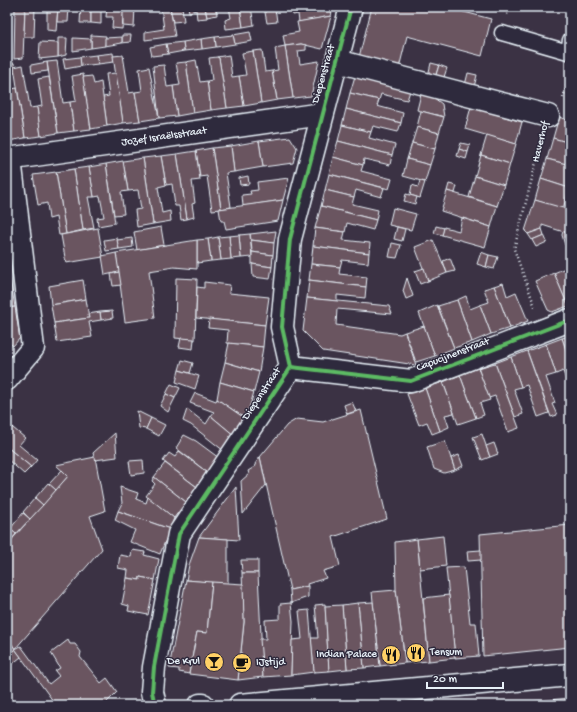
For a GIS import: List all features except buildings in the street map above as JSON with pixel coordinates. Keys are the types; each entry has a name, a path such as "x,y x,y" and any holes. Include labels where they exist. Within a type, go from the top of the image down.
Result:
{"street":[{"name":"Diepenstraat","path":"155,705 152,692 154,667 179,534 291,367 282,327 290,239 351,7"},
{"name":"Haverhof","path":"338,61 548,116"},
{"name":"Jozef Israëlsstraat","path":"9,159 322,114"},
{"path":"7,379 33,348 9,159"},
{"name":"Capucijnenstraat","path":"291,367 411,381 570,320"},
{"path":"240,705 570,675"}],"lane":[{"path":"502,33 568,52 570,40"}],"cycle path":[{"path":"155,705 152,692 154,667 179,534 291,367 282,327 290,239 351,7"},
{"path":"291,367 411,381 570,320"}],"place":[{"name":"Tensum","path":"416,653"},
{"name":"Indian Palace","path":"391,655"},
{"name":"De Krul","path":"214,662"},
{"name":"IJstijd","path":"242,663"}]}
